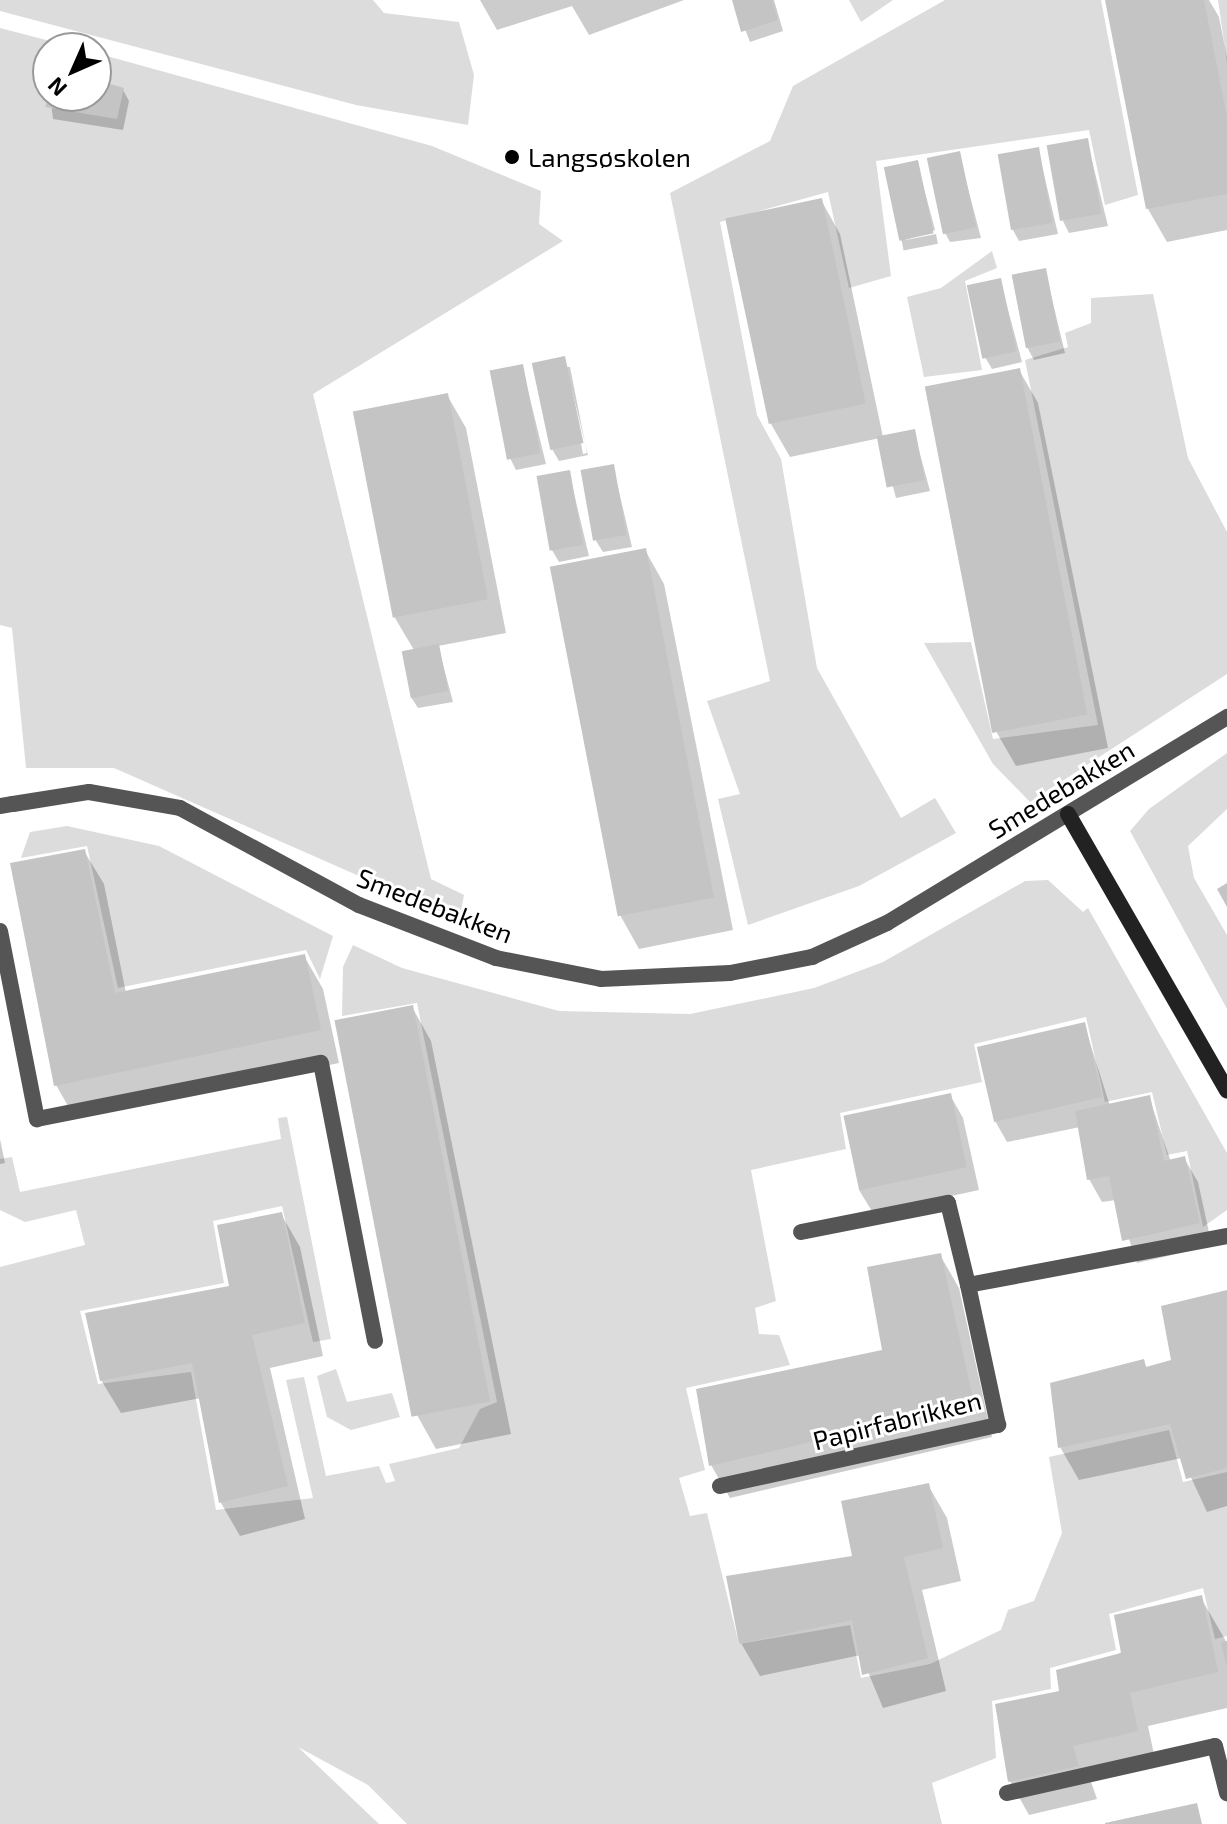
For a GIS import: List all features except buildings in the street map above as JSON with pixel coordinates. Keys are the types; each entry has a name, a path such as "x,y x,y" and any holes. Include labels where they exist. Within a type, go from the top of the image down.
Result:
{"street":[{"name":"Smedebakken","path":"6,805 89,792 180,808 359,905 496,958 601,979 730,973 812,957 887,923 1227,717"},
{"path":"1068,814 1227,1090"},
{"path":"0,931 37,1119 321,1063 375,1341"},
{"name":"Papirfabrikken","path":"720,1486 998,1425 948,1203 801,1232"},
{"path":"968,1285 1227,1236"},
{"path":"1007,1793 1215,1746 1227,1793"}],"shaded area":[{"path":"0,0 373,0 384,13 459,22 474,75 468,125 356,105 112,41 112,32 80,32 0,11"},
{"path":"849,0 893,0 861,22"},
{"path":"945,0 1101,0 1138,195 1105,205 1089,130 876,161 891,276 849,288 828,192 720,222 757,415 781,459 817,668 901,818 935,798 956,833 859,886 748,925 718,799 740,794 707,701 770,681 670,193 770,141 793,86"},
{"path":"1218,0 1227,0 1227,63"},
{"path":"0,28 32,36 32,112 112,112 112,57 432,146 541,191 539,224 563,241 313,394 431,879 464,895 459,920 114,768 26,768 12,628 0,625"},
{"path":"992,251 997,268 965,281 982,370 924,377 907,297 941,288"},
{"path":"1153,294 1188,458 1227,532 1227,674 1030,802 993,764 924,643 971,642 993,739 1098,725 1025,360 1068,347 1065,333 1091,323 1091,298"},
{"path":"1227,753 1227,809 1188,846 1194,878 1227,935 1227,1009 1130,831 1149,809"},
{"path":"67,826 159,846 333,936 320,979 306,950 118,988 87,846 21,858 30,832"},
{"path":"1048,880 1083,912 1088,908 1227,1153 1227,1210 1203,1227 1187,1151 1167,1155 1152,1092 1105,1102 1086,1017 974,1044 982,1082 840,1113 846,1149 751,1170 776,1301 755,1308 759,1334 779,1335 790,1365 686,1388 705,1470 679,1478 690,1516 707,1513 739,1644 850,1625 861,1678 930,1664 1001,1630 1008,1610 1034,1601 1062,1533 1049,1457 1169,1430 1183,1482 1227,1472 1227,1636 1215,1639 1203,1588 1109,1614 1116,1650 1050,1668 1051,1689 992,1701 996,1758 932,1783 942,1824 407,1824 368,1785 298,1747 379,1824 0,1824 0,1267 85,1245 76,1210 25,1222 0,1210 0,1159 12,1157 20,1192 281,1139 278,1118 287,1117 331,1339 313,1342 282,1206 213,1221 224,1283 80,1311 98,1384 191,1372 216,1510 313,1498 286,1380 304,1377 326,1476 379,1466 386,1483 395,1481 389,1464 459,1448 480,1409 497,1402 417,1003 342,1016 343,967 353,945 402,968 559,1011 690,1014 814,988 883,962 1025,881"},
{"path":"336,1369 347,1402 392,1393 400,1417 351,1430 327,1417 317,1376"}],"place":[{"name":"Langsøskolen","path":"512,157"}]}
